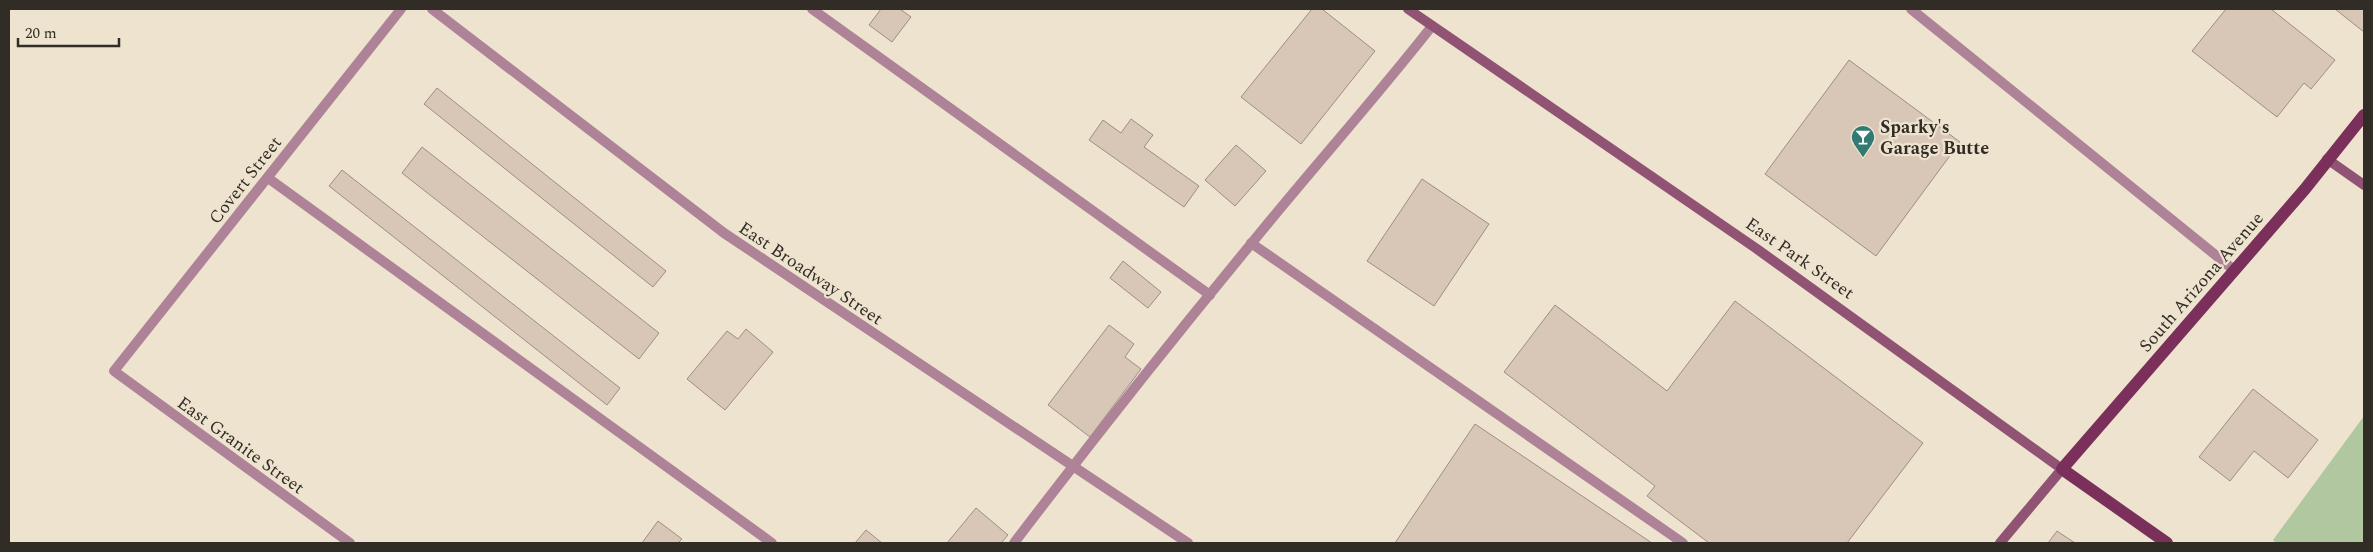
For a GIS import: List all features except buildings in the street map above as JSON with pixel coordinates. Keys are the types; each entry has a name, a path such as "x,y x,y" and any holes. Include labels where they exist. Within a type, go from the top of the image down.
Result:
{"main road":[{"name":"East Park Street","path":"1408,9 1757,249 2167,543"},
{"name":"South Arizona Avenue","path":"2062,469 2305,189 2327,159 2364,115"},
{"path":"2327,159 2364,185"},
{"path":"2000,543 2062,469"}],"street":[{"name":"Covert Street","path":"114,371 401,9"},
{"name":"East Broadway Street","path":"432,9 724,234 1072,468 1188,543"},
{"path":"812,9 1210,295"},
{"path":"1911,9 2234,270"},
{"path":"1014,543 1251,243 1384,87 1432,26"},
{"path":"268,178 772,543"},
{"path":"1251,243 1683,543"},
{"name":"East Granite Street","path":"114,371 350,543"}],"green space":[{"path":"2364,416 2364,543 2276,543 2273,540"}],"place":[{"name":"Sparky's Garage Butte","path":"1863,158"}]}
